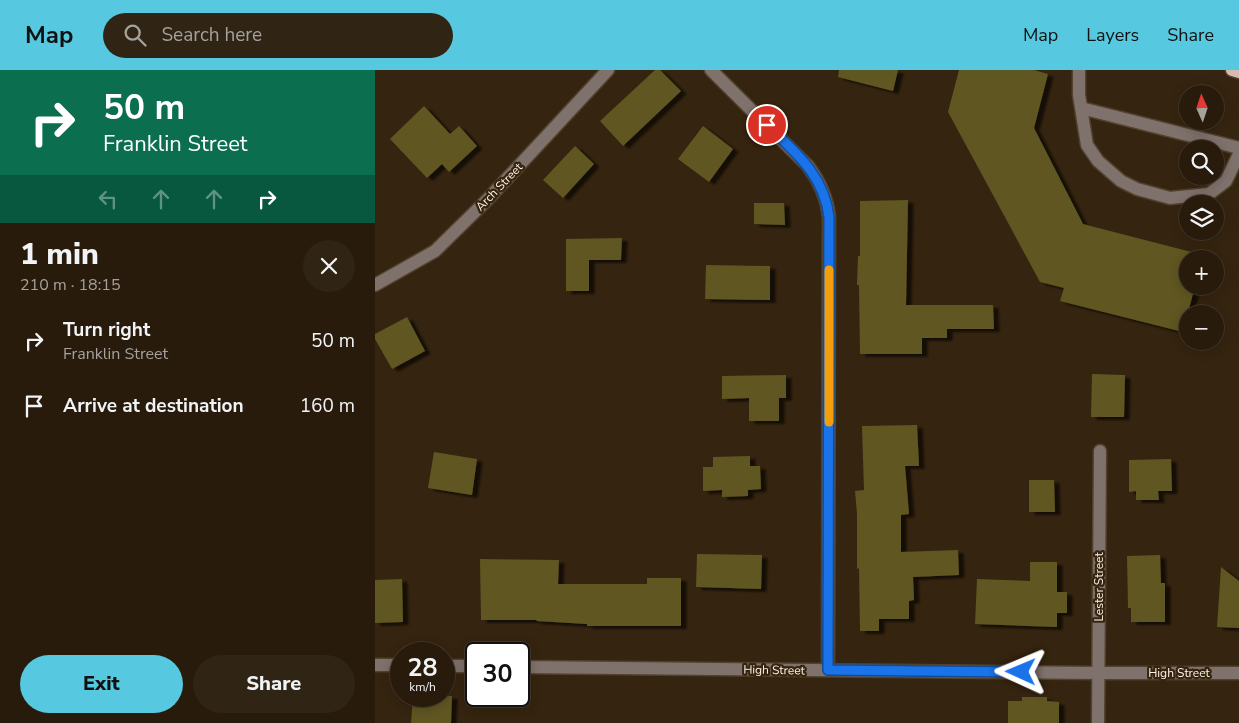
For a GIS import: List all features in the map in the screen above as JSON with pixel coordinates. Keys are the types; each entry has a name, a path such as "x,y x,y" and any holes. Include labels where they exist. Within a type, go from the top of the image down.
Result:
{"main road":[{"path":"1232,70 1239,72"}],"street":[{"name":"Arch Street","path":"375,285 435,251 487,200 607,70"},
{"path":"711,70 808,166 821,186 827,204 829,217 828,670"},
{"path":"1079,70 1081,108 1087,145 1098,161 1121,181 1137,189 1170,198 1209,194 1226,181 1239,154"},
{"path":"1081,108 1239,148"},
{"name":"Lester Street","path":"1098,723 1100,451"},
{"path":"375,665 390,665"},
{"name":"High Street","path":"530,667 1099,673 1239,672"}],"building":[{"path":"655,70 660,70 681,91 623,146 600,121"},
{"path":"839,70 898,70 893,91 838,77"},
{"path":"959,70 1034,70 1048,74 1034,128 1083,224 1184,250 1179,250 1179,295 1193,295 1190,305 1179,305 1179,331 1060,301 1064,288 1040,282 948,112"},
{"path":"424,106 450,134 459,126 477,146 449,172 442,164 427,178 390,139"},
{"path":"703,126 733,149 709,182 678,159"},
{"path":"575,146 594,164 563,198 543,180"},
{"path":"908,200 906,305 993,305 994,329 947,329 947,338 922,338 922,354 860,354 859,285 857,285 858,256 860,256 860,201"},
{"path":"754,203 784,203 785,225 754,224"},
{"path":"622,238 621,260 589,260 589,291 566,291 566,239"},
{"path":"706,265 770,266 770,300 705,299"},
{"path":"407,317 425,351 392,369 375,339 375,334"},
{"path":"1092,374 1125,375 1124,417 1091,417"},
{"path":"786,375 786,398 779,398 779,421 749,421 749,398 722,399 722,376"},
{"path":"917,425 919,466 905,466 909,514 901,515 901,552 958,550 959,575 913,577 914,600 909,601 909,619 879,619 879,631 860,631 855,491 864,490 862,426"},
{"path":"434,452 477,459 472,495 428,488"},
{"path":"750,456 750,466 760,466 761,489 748,490 748,496 722,497 722,490 703,491 703,467 713,467 713,457"},
{"path":"1171,459 1172,491 1158,491 1159,500 1136,500 1136,491 1129,492 1129,460"},
{"path":"1029,480 1054,480 1055,512 1029,512"},
{"path":"697,554 762,555 761,589 696,587"},
{"path":"1160,555 1161,583 1165,583 1165,622 1131,622 1131,608 1128,608 1127,556"},
{"path":"480,559 559,560 558,584 647,584 647,578 681,578 681,626 587,626 587,624 537,620 481,620"},
{"path":"1030,562 1057,562 1057,592 1067,592 1067,613 1057,613 1057,627 975,624 977,579 1030,581"},
{"path":"1221,567 1239,581 1239,628 1217,627"},
{"path":"402,579 403,622 375,623 375,580"},
{"path":"1022,697 1047,697 1047,701 1059,702 1059,723 1008,723 1008,701 1022,701"},
{"path":"412,707 452,707 451,723 411,723"}],"slow traffic":[{"path":"829,270 829,422"}],"route":[{"path":"767,125 808,166 818,180 824,192 829,217 828,670 1021,672"}]}
